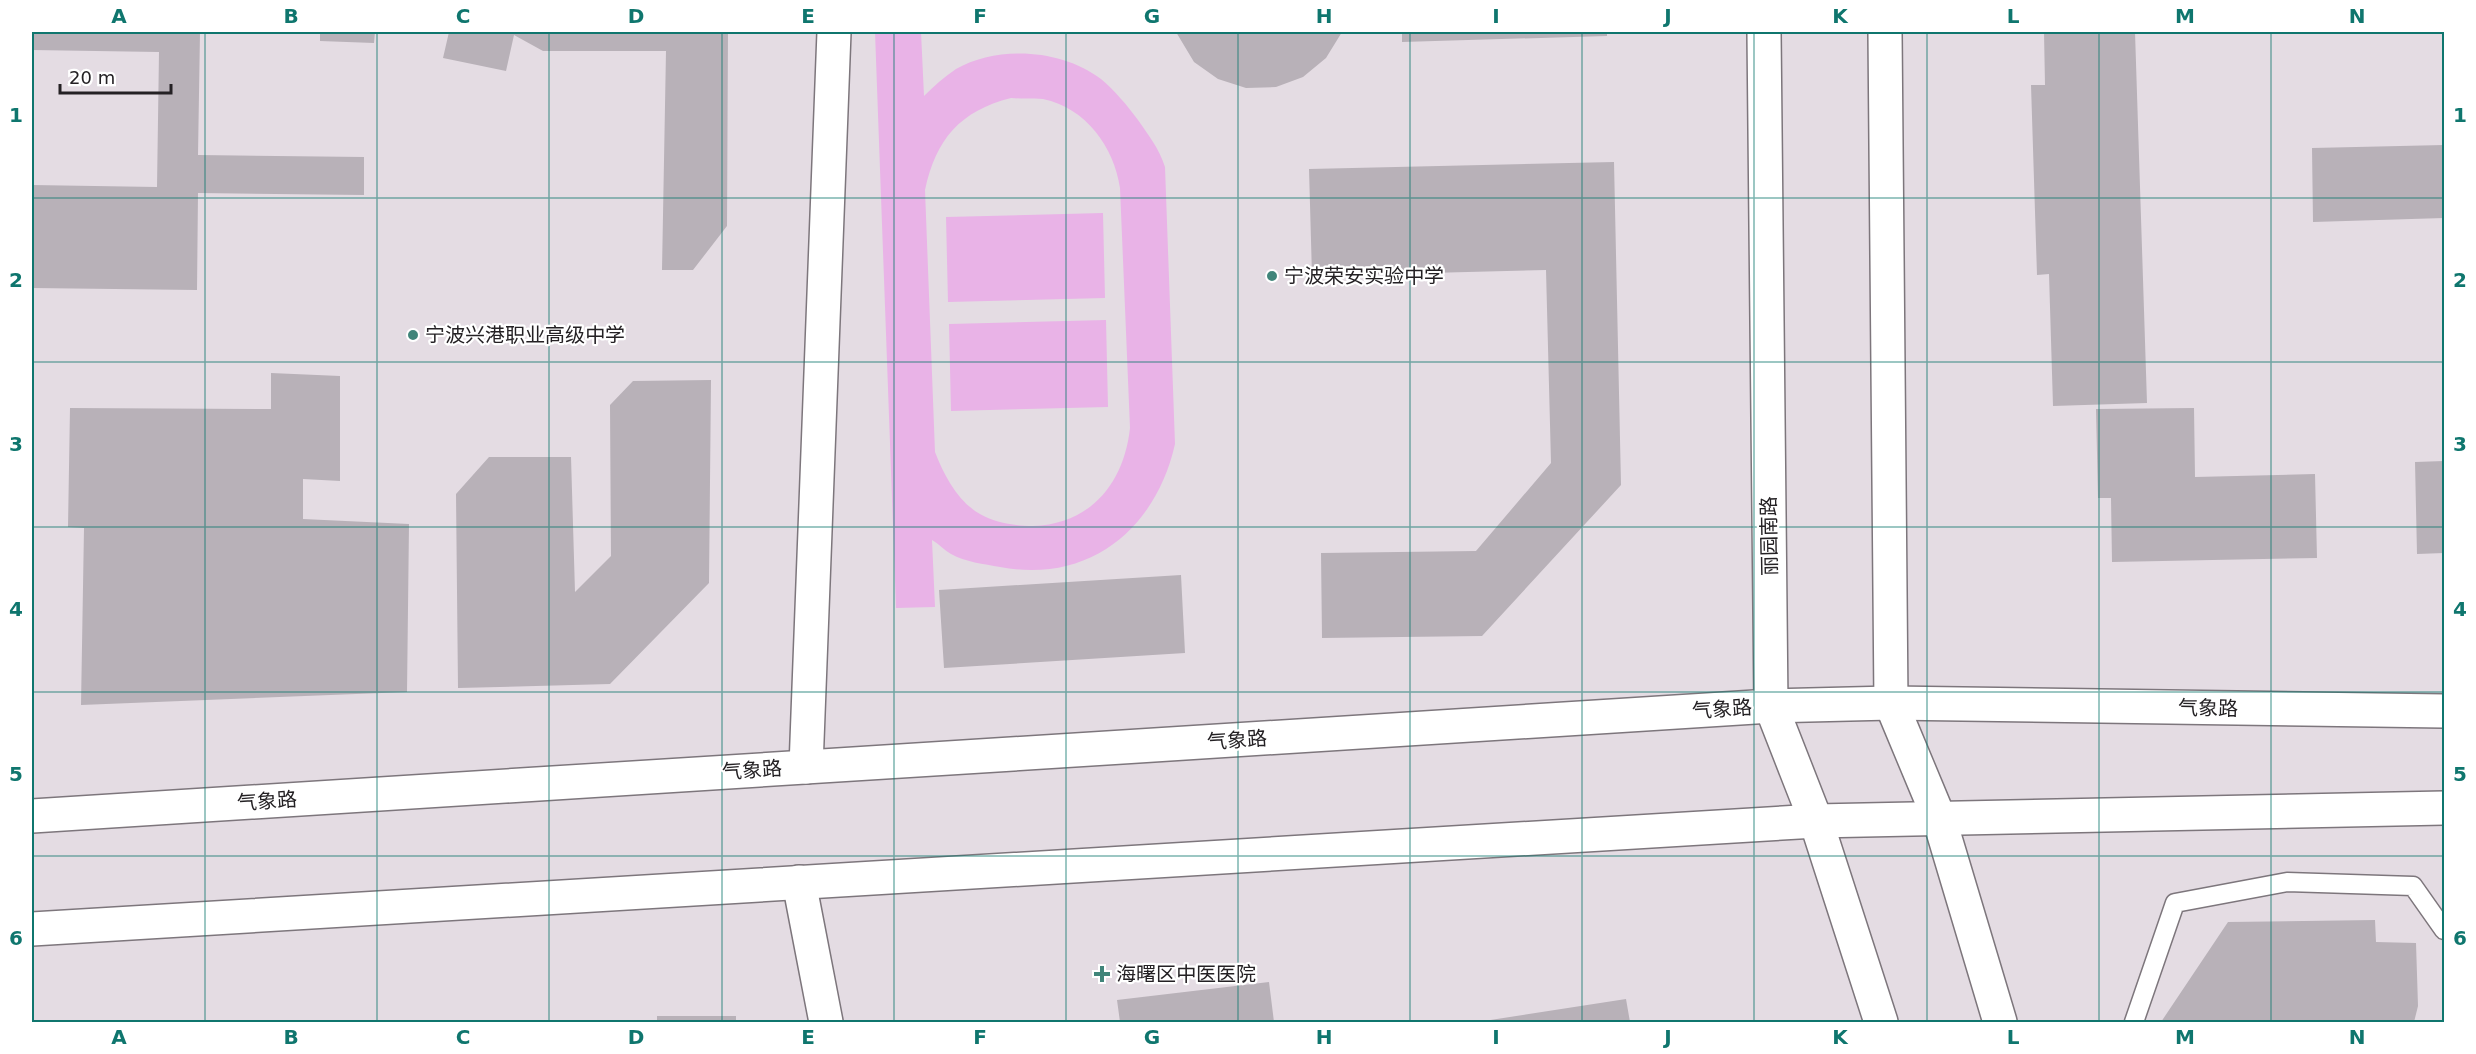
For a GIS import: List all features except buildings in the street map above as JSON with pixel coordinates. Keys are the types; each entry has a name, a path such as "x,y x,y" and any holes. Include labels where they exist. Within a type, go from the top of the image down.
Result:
{"street":[{"path":"806,767 834,32"},
{"name":"丽园南路","path":"1764,32 1771,706 1816,821 1881,1023"},
{"path":"1885,32 1891,703 1939,818 2000,1023"},
{"name":"气象路","path":"36,816 1771,706 1891,703 2445,711"},
{"path":"41,928 1816,821 2445,808"},
{"path":"800,882 826,1023"}],"lane":[{"path":"2134,1023 2175,903 2287,882 2413,886 2445,930"}],"shaded area":[{"path":"875,32 921,32 924,96 956,69 973,61 1010,54 1049,56 1068,61 1101,79 1125,104 1153,142 1165,167 1175,444 1166,474 1152,501 1135,525 1114,544 1089,558 1062,567 1032,570 968,561 956,557 932,540 935,607 896,608","holes":["1011,98 1043,99 1058,104 1085,120 1104,144 1117,173 1120,188 1130,428 1126,448 1112,483 1088,509 1072,518 1033,526 999,522 972,509 952,487 935,452 925,190 936,156 953,130 964,119 978,111"]},
{"path":"1103,213 1105,298 948,302 946,217"},
{"path":"1106,320 1108,407 951,411 949,324"}],"place":[{"name":"宁波荣安实验中学","path":"1272,276"},
{"name":"宁波兴港职业高级中学","path":"413,335"},
{"name":"海曙区中医医院","path":"1102,974"}]}
